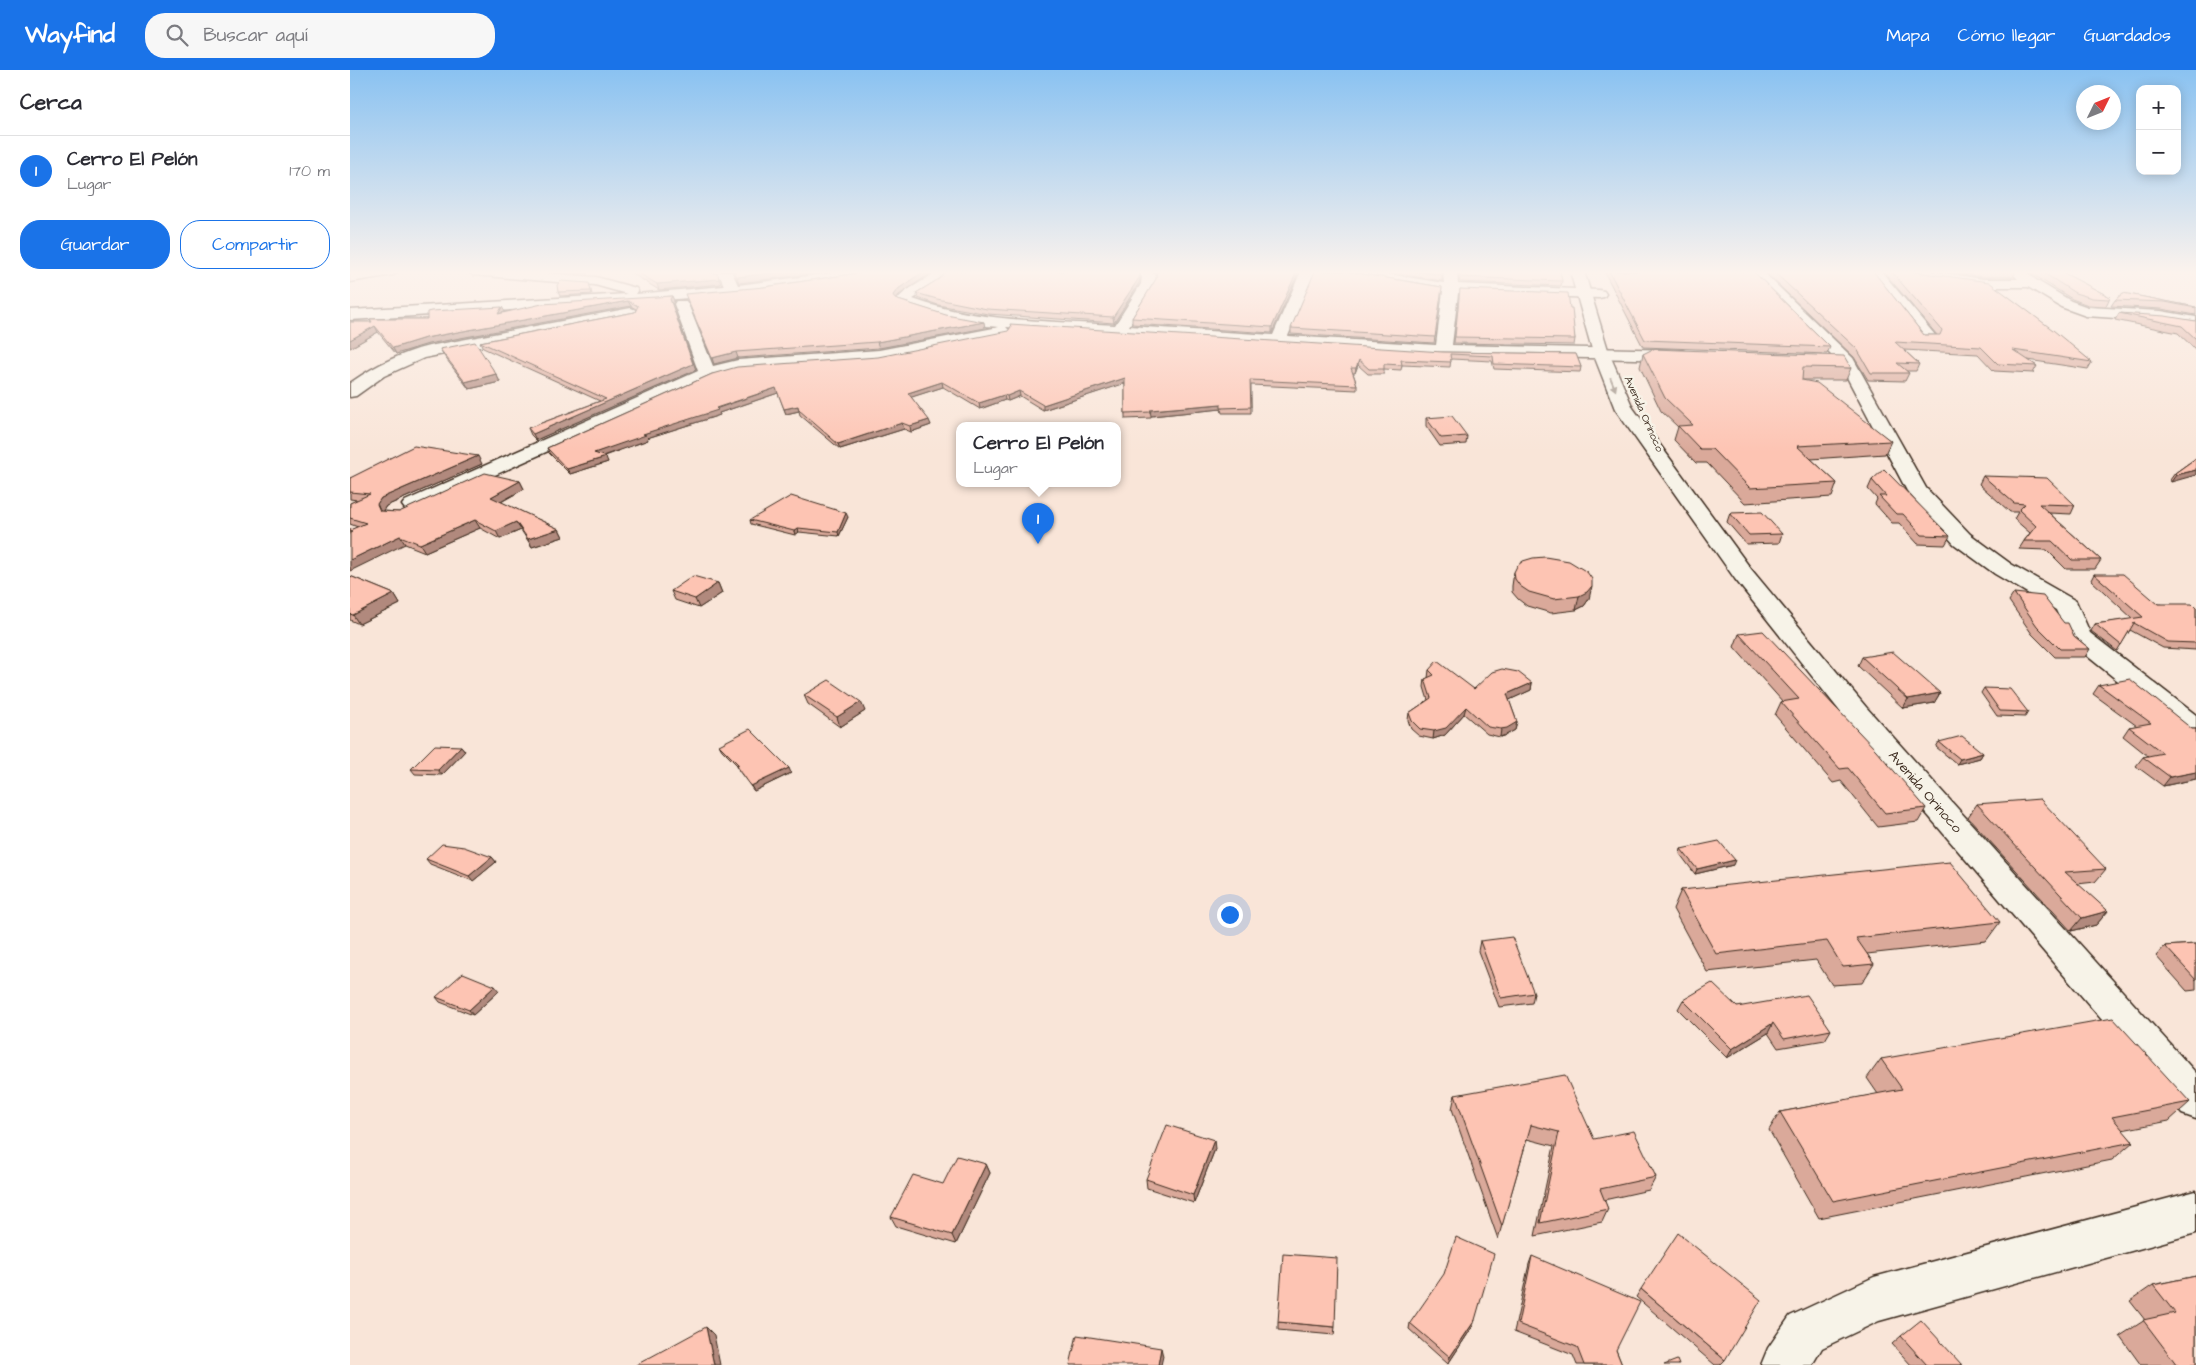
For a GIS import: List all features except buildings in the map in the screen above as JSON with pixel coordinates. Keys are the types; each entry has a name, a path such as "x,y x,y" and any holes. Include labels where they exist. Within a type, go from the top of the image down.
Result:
{"street":[{"path":"350,392 386,366 399,360 438,349 532,331"},
{"path":"691,331 708,373"},
{"path":"395,514 708,373 738,365 879,355 1002,331"},
{"path":"1139,331 1442,350 1698,356"},
{"path":"1278,341 1282,331"},
{"path":"1442,350 1445,331"},
{"name":"Avenida Orinoco","path":"1603,331 1624,410 1743,574 1856,713 2196,1101"},
{"path":"1810,331 1837,361 1917,491 1962,539 2004,569 2067,606 2079,637 2196,729"},
{"path":"1924,331 1929,338"},
{"path":"350,370 386,366"},
{"path":"1786,1365 1806,1332 1874,1300 2196,1212"}],"place":[{"name":"Cerro El Pelón","path":"1038,544"}]}
